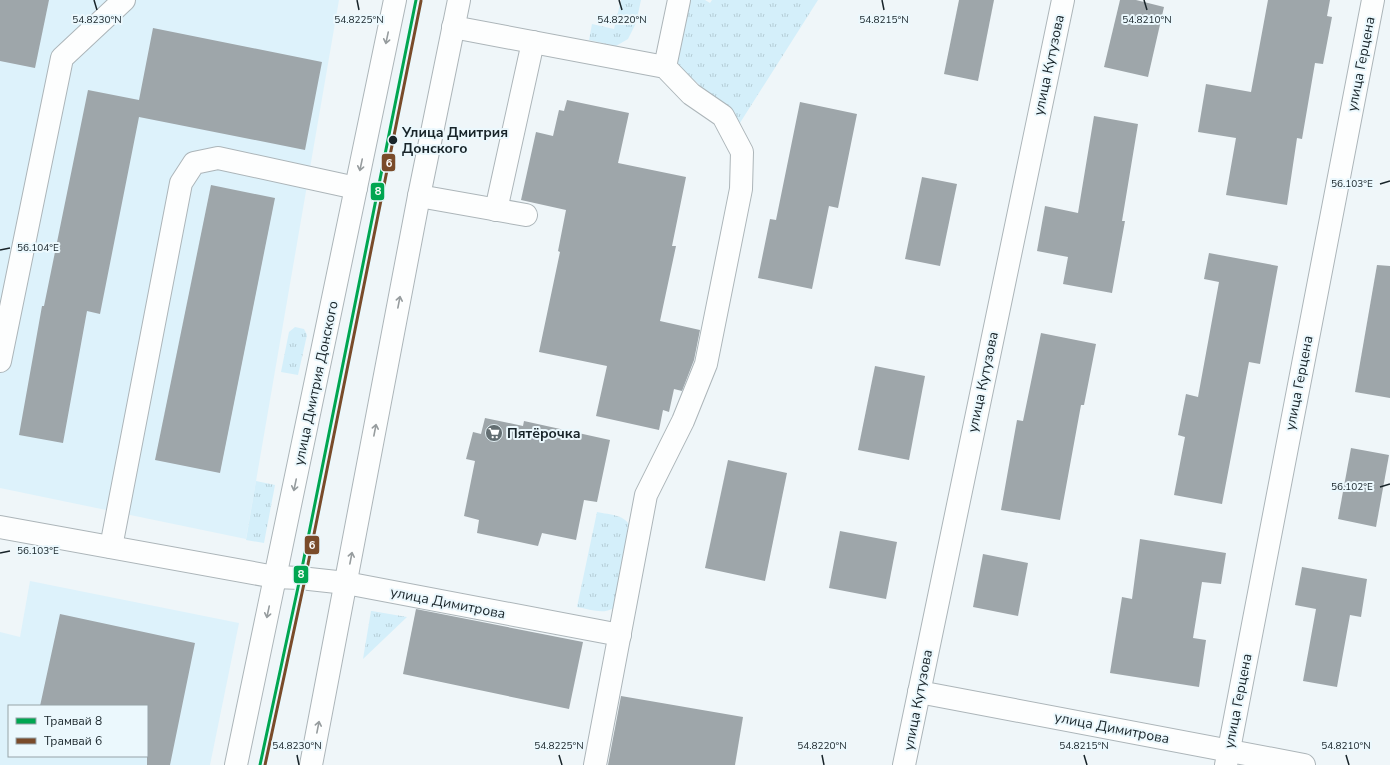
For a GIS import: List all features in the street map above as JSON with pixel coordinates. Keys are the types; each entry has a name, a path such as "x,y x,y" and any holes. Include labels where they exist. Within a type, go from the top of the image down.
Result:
{"street":[{"path":"0,360 62,58 124,0"},
{"name":"улица Дмитрия Донского","path":"236,765 395,0"},
{"path":"311,765 419,196 459,0"},
{"path":"665,67 679,0"},
{"name":"улица Кутузова","path":"904,765 1063,0"},
{"name":"улица Герцена","path":"1227,758 1373,0"},
{"path":"453,27 665,67 691,94 723,116 742,152 741,189 706,364 683,421 646,495 595,765"},
{"path":"496,210 533,42"},
{"path":"111,547 181,183 194,163 218,158 356,188"},
{"path":"419,196 526,215"},
{"name":"улица Димитрова","path":"0,527 276,578 300,578 346,583 620,635"},
{"name":"улица Димитрова","path":"919,692 1227,758 1304,765"}],"shaded area":[{"path":"0,0 339,0 246,539 0,488"},
{"path":"30,581 239,623 210,765 0,765 0,632 20,637"}],"green space":[{"path":"621,0 641,0 636,23 628,39 616,46 589,40 592,24 614,29"},
{"path":"689,0 705,0 710,3 712,0 818,0 738,126 728,112 676,63"},
{"path":"295,327 304,329 307,335 298,375 281,372 289,332"},
{"path":"256,481 275,485 264,543 246,540"},
{"path":"597,512 617,516 625,520 631,528 614,608 605,611 596,611 577,607"},
{"path":"371,611 407,617 363,659"}],"building":[{"path":"0,0 49,0 35,68 0,61"},
{"path":"959,0 994,0 978,81 944,74"},
{"path":"1120,0 1136,0 1164,7 1148,77 1104,67"},
{"path":"1268,0 1330,0 1327,16 1332,17 1323,64 1315,63 1302,139 1297,138 1287,205 1226,195 1236,138 1198,132 1206,84 1251,92"},
{"path":"153,28 322,62 305,150 139,117 100,314 87,311 63,443 19,435 42,306 44,306 88,90 139,100"},
{"path":"567,100 629,113 618,163 686,177 672,246 676,246 660,321 700,330 694,360 682,391 674,389 669,412 663,410 659,430 596,416 607,366 539,352 560,252 558,251 566,210 521,200 536,132 553,136 559,110 564,111"},
{"path":"800,102 857,114 838,208 829,206 812,289 758,278 770,219 776,220"},
{"path":"1094,116 1138,124 1122,221 1125,221 1112,293 1063,284 1068,257 1037,251 1045,206 1078,213"},
{"path":"922,177 957,184 940,266 905,259"},
{"path":"211,185 275,198 220,473 155,460"},
{"path":"1209,253 1278,266 1260,364 1249,362 1222,504 1174,495 1185,437 1178,435 1186,394 1198,397 1219,282 1204,279"},
{"path":"1377,265 1390,266 1390,398 1355,392"},
{"path":"1041,333 1096,344 1084,405 1081,405 1060,520 1001,510 1017,420 1023,421"},
{"path":"875,366 925,376 909,460 858,450"},
{"path":"485,418 523,426 524,421 610,440 597,502 584,500 576,540 542,533 538,546 477,533 479,520 464,516 475,461 466,459 473,432 481,434"},
{"path":"1351,448 1389,455 1376,527 1338,519"},
{"path":"728,460 787,473 765,581 705,568"},
{"path":"840,531 897,542 886,599 829,588"},
{"path":"1140,539 1226,553 1221,584 1202,582 1193,638 1206,640 1199,687 1110,673 1122,597 1132,599"},
{"path":"983,554 1028,563 1018,616 973,607"},
{"path":"1302,567 1367,579 1361,617 1350,615 1337,687 1303,681 1316,609 1295,605"},
{"path":"416,609 583,642 569,709 403,674"},
{"path":"60,614 195,643 170,765 147,765 148,705 40,705"},
{"path":"621,696 743,717 735,765 608,765"}],"tram line":[{"name":"8","path":"260,765 300,578 416,0"},
{"name":"6","path":"265,765 305,579 421,1"}],"place":[{"name":"Улица Дмитрия Донского","path":"393,140"},
{"name":"Пятёрочка","path":"494,433"}]}
